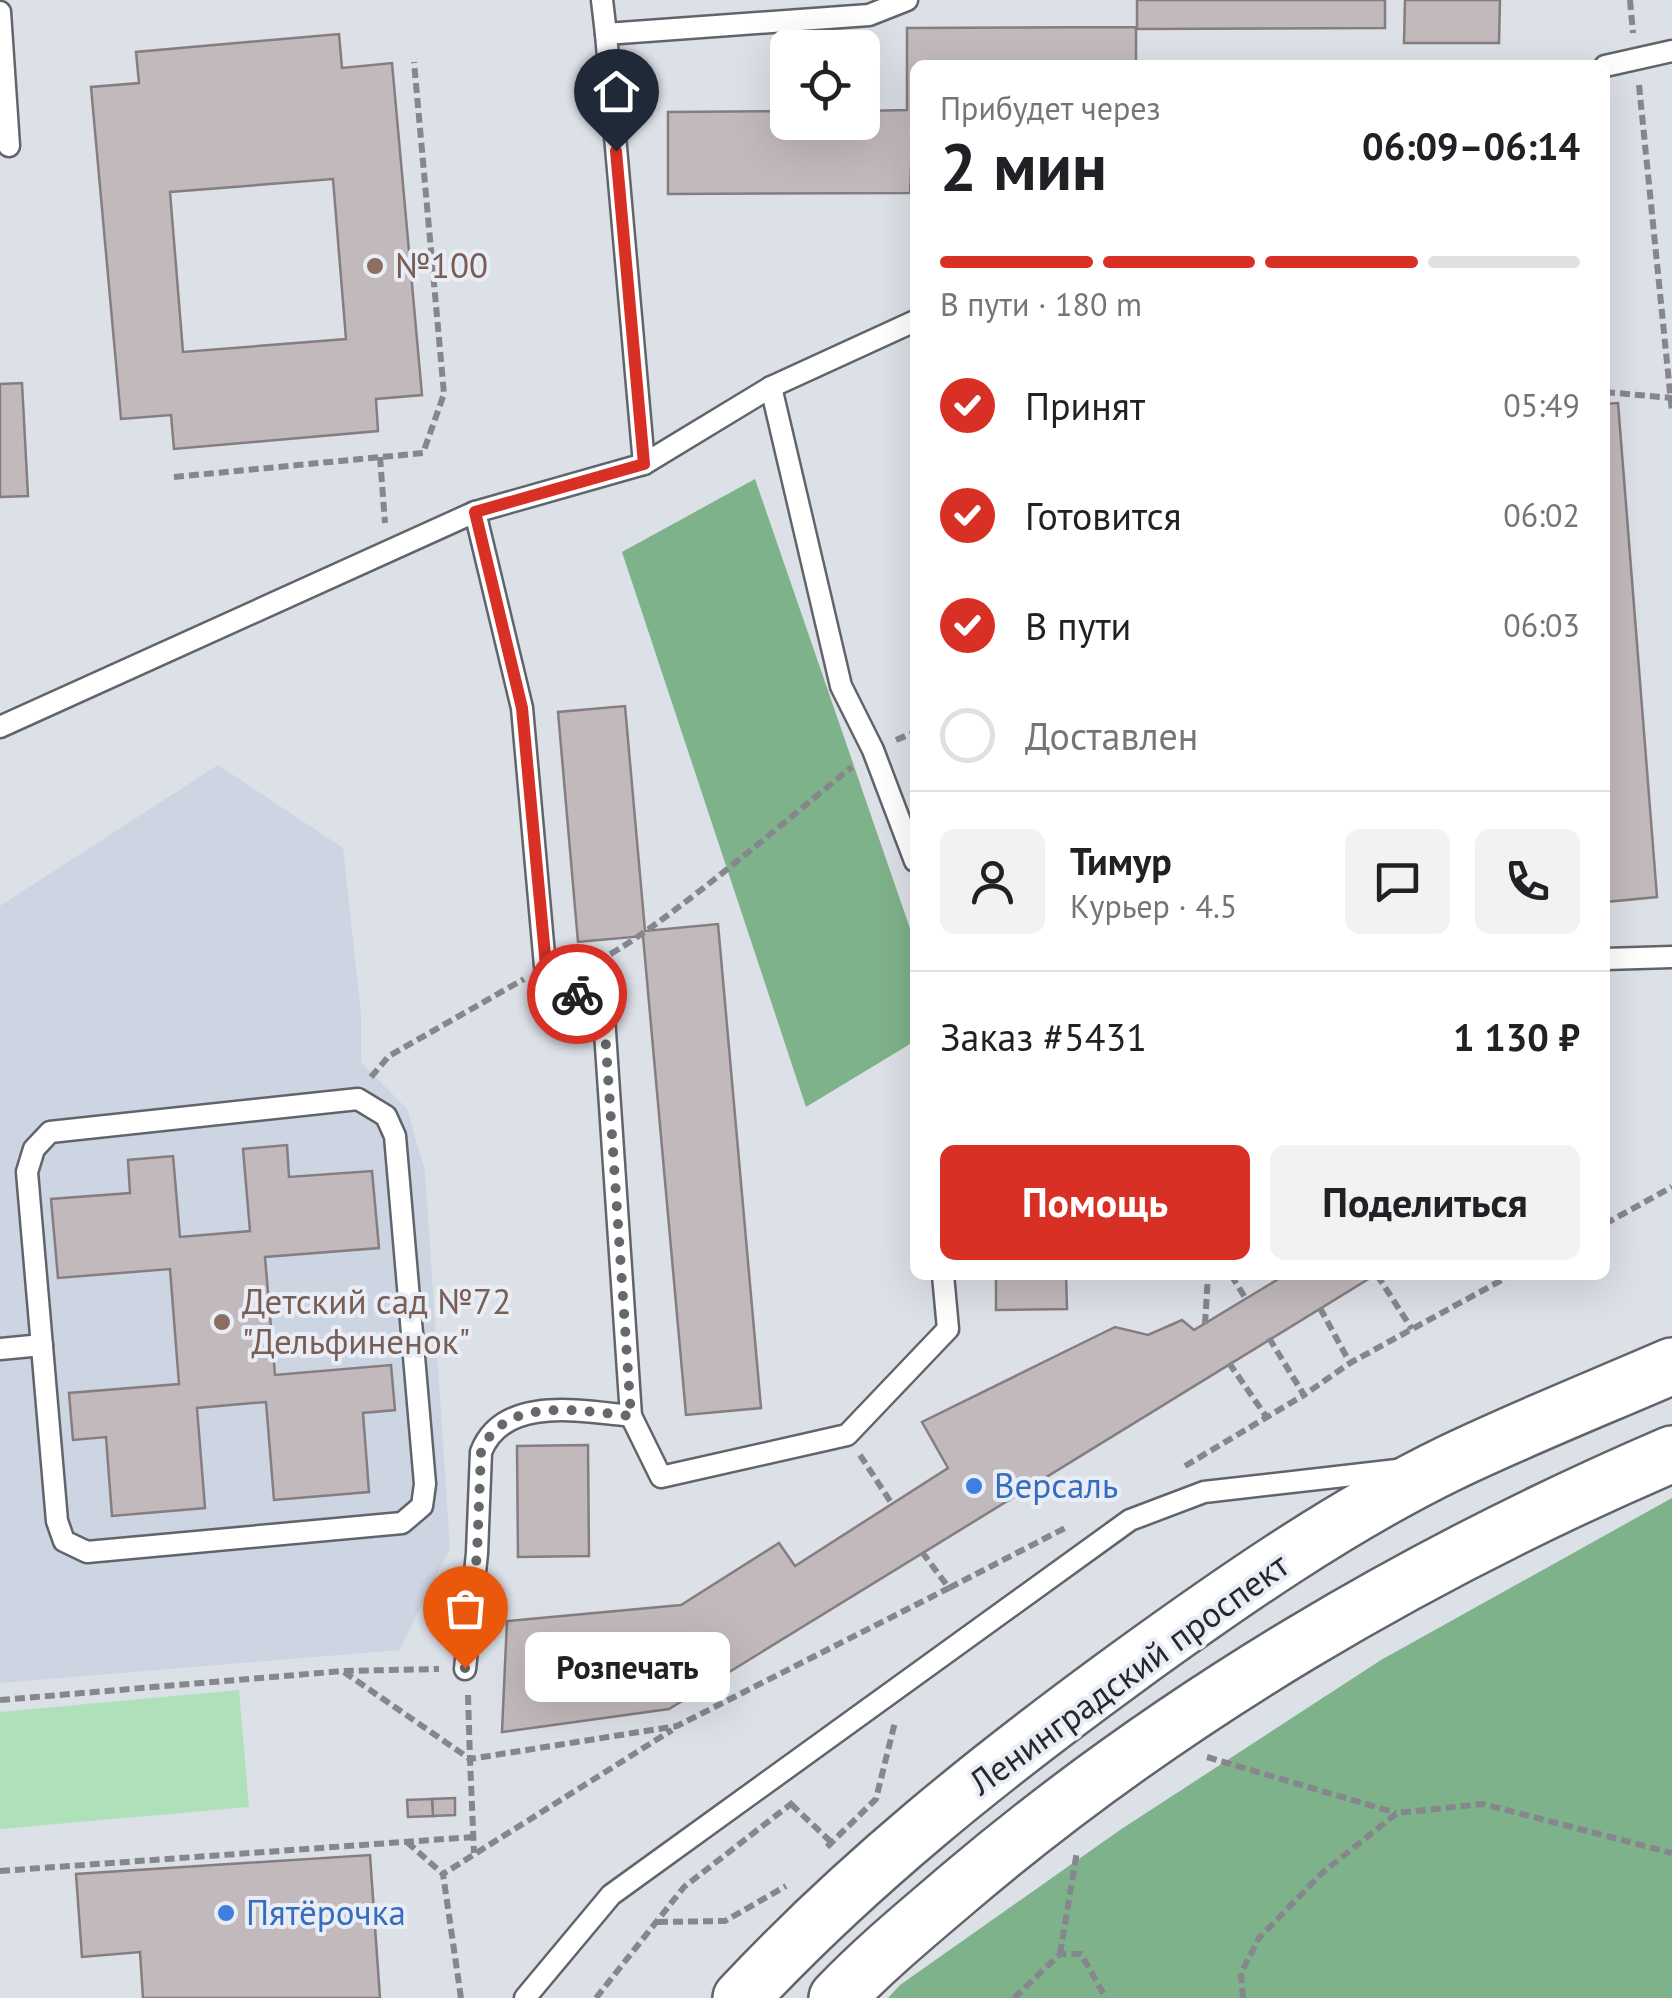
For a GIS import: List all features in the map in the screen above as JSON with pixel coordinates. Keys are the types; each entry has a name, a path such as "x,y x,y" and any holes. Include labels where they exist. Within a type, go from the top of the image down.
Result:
{"main road":[{"name":"Ленинградский проспект","path":"741,1998 812,1923 899,1844 1041,1730 1236,1588 1448,1464 1672,1366"},
{"name":"Ленинградский проспект","path":"837,1998 1037,1822 1227,1691 1418,1576 1571,1498 1672,1454"}],"lane":[{"path":"602,0 644,464"},
{"path":"606,34 869,14 907,0"},
{"path":"0,12 9,146"},
{"path":"1610,65 1672,51"},
{"path":"0,727 475,512 644,464 771,387 910,323"},
{"path":"771,387 841,686 872,750 910,848"},
{"path":"475,512 522,708 546,966 604,1017 631,1416 661,1477 848,1435 948,1328 943,1280"},
{"path":"1610,959 1672,957"},
{"path":"358,1100 386,1116 395,1136 425,1484 422,1506 402,1523 87,1552 64,1542 57,1521 42,1345 27,1172 34,1149 50,1132 358,1100"},
{"path":"0,1349 42,1345"},
{"path":"465,1668 477,1554 481,1452 487,1436 517,1414 631,1416"},
{"path":"525,1998 611,1895 1130,1520 1204,1492 1448,1464"}],"path":[{"path":"1630,0 1672,412"},
{"path":"174,477 423,453 444,394 414,62"},
{"path":"1610,392 1671,398"},
{"path":"380,457 385,524"},
{"path":"358,1100 389,1056 546,966 595,964 643,936 872,750 910,734"},
{"path":"1610,1221 1672,1187"},
{"path":"1205,1324 1208,1280"},
{"path":"1234,1280 1246,1299"},
{"path":"1380,1280 1412,1329"},
{"path":"1178,1470 1268,1419 1350,1363 1502,1280"},
{"path":"1320,1308 1350,1363"},
{"path":"1269,1338 1304,1395"},
{"path":"1229,1363 1268,1419"},
{"path":"848,1435 892,1504"},
{"path":"443,1874 678,1726 1072,1524"},
{"path":"922,1552 950,1588"},
{"path":"0,1700 343,1671 465,1668 474,1854"},
{"path":"343,1671 470,1758 678,1726"},
{"path":"821,1854 876,1799 895,1722"},
{"path":"1199,1755 1398,1813 1482,1804 1672,1853"},
{"path":"791,1804 831,1842"},
{"path":"1243,1998 1241,1973 1259,1938 1322,1873 1398,1813"},
{"path":"0,1871 473,1837"},
{"path":"1014,1998 1060,1954 1079,1838"},
{"path":"406,1841 443,1874 461,1998"},
{"path":"656,1922 724,1920 800,1878"},
{"path":"1060,1954 1081,1954 1106,1998"}],"shaded area":[{"path":"218,765 343,848 361,1014 361,1062 407,1109 425,1171 450,1549 399,1650 0,1683 0,906"}],"green space":[{"path":"755,479 910,928 910,1044 806,1107 622,552"},
{"path":"1672,1498 1672,1998 888,1998 900,1985 1120,1830 1381,1660"},
{"path":"239,1690 249,1807 0,1829 0,1712"}],"building":[{"path":"1137,0 1385,0 1385,28 1136,29 1136,60 910,60 910,193 668,194 668,112 770,111 770,140 880,140 880,111 907,110 907,28 1137,27"},
{"path":"1405,0 1500,0 1499,43 1404,43"},
{"name":"№100","path":"339,34 342,68 392,63 422,395 376,399 378,431 174,449 171,415 121,419 91,87 139,83 136,52","holes":["333,179 346,339 183,352 170,192"]},
{"path":"22,383 28,496 0,497 0,384"},
{"path":"1618,403 1657,897 1610,902 1610,404"},
{"path":"625,706 645,931 718,924 761,1408 686,1415 643,936 578,942 558,712"},
{"name":"Детский сад №72 \"Дельфиненок\"","path":"287,1145 289,1177 372,1171 379,1248 265,1257 275,1375 391,1365 395,1410 363,1413 369,1492 274,1500 266,1402 197,1408 205,1508 112,1516 106,1437 73,1440 69,1393 179,1384 170,1269 58,1278 51,1199 130,1193 128,1160 173,1156 180,1237 250,1231 243,1149"},
{"path":"996,1280 1066,1280 1067,1309 996,1310"},
{"name":"Версаль","path":"1277,1280 1367,1280 669,1709 502,1732 507,1621 681,1605 779,1543 795,1566 948,1468 922,1422 1115,1327 1148,1335 1182,1320 1194,1330"},
{"path":"588,1445 589,1556 518,1557 517,1446"},
{"path":"455,1798 455,1815 433,1816 432,1799"},
{"path":"432,1799 433,1816 408,1817 407,1800"},
{"name":"Пятёрочка","path":"370,1855 380,1998 143,1998 140,1952 82,1957 76,1874"}],"way so far":[{"path":"465,1668 477,1554 481,1452 487,1436 517,1414 588,1412 631,1416 620,1208 604,1017 577,994"}],"place":[{"name":"№100","path":"375,266"},
{"name":"Детский сад №72 \"Дельфиненок\"","path":"222,1322"},
{"name":"Версаль","path":"974,1486"},
{"name":"Розпечать","path":"465,1668"},
{"name":"Пятёрочка","path":"226,1913"}],"route":[{"path":"577,994 546,966 522,708 475,512 644,464 616,151"}]}
